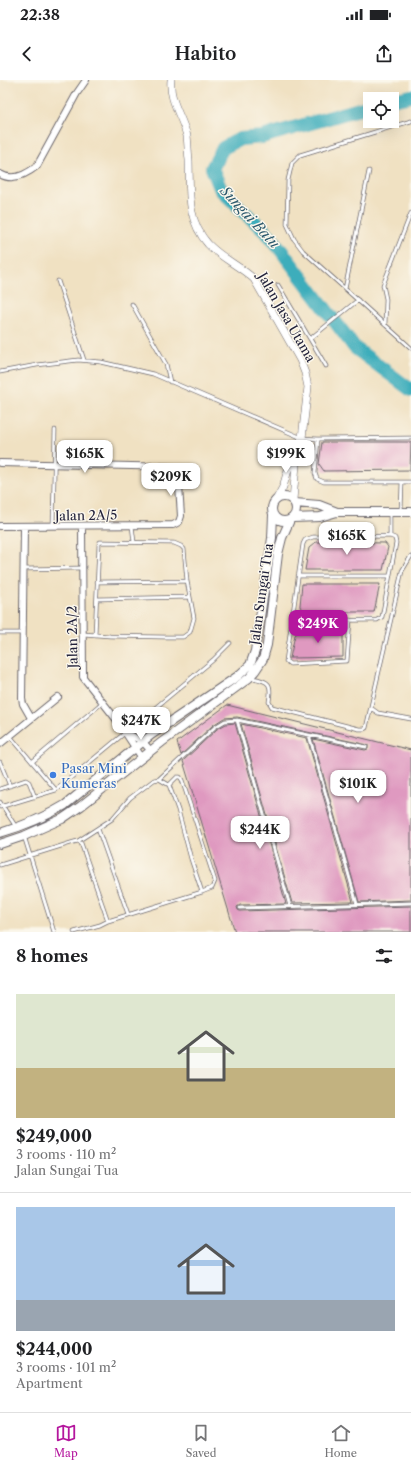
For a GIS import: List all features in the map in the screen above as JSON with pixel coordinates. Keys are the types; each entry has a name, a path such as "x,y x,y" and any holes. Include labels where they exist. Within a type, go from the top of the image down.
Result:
{"main road":[{"path":"337,512 319,505 294,502 286,497 276,500 272,507 273,515 282,522 292,519 320,517 337,512 411,512"},
{"path":"292,519 296,511 294,502"},
{"name":"Jalan Sungai Tua","path":"0,833 44,817 65,805 151,735 226,686 250,665 255,651 272,538 273,515"},
{"name":"Jalan Sungai Tua","path":"0,844 24,836 62,818 81,806 151,751 249,678 263,659 267,645 278,554 282,538 292,519"}],"street":[{"path":"0,174 10,177 18,177 28,174 37,166 77,93 86,80"},
{"name":"Jalan Jasa Utama","path":"171,80 172,99 187,136 190,202 193,220 197,229 209,245 246,271 254,279 294,347 306,373 308,387 302,438 288,470 283,487 276,500"},
{"name":"Jalan Jasa Utama","path":"294,502 298,449"},
{"path":"0,463 54,464"},
{"name":"Jalan 2A/5","path":"0,526 132,526 173,525 179,522 181,516 178,471 175,467 54,464"},
{"name":"Jalan 2A/2","path":"82,526 83,677 104,702 142,758"},
{"path":"24,527 22,699 23,704 31,718"},
{"path":"0,744 58,697"},
{"name":"Jalan 2A/2","path":"126,733 143,742 151,751"}],"lane":[{"path":"411,121 300,155 292,163 288,180 287,224 294,239 303,251 411,348"},
{"path":"345,289 369,171"},
{"path":"386,325 386,299 383,285 411,213"},
{"path":"58,281 84,360"},
{"path":"278,285 326,366"},
{"path":"310,339 358,300"},
{"path":"132,304 166,364 170,382"},
{"path":"0,372 37,364 84,360 100,362 153,374 302,438 411,438"},
{"path":"53,526 54,430"},
{"path":"318,439 315,473 317,479 324,482 411,482"},
{"path":"401,512 402,482"},
{"path":"390,512 390,536"},
{"path":"132,526 134,542"},
{"path":"292,621 350,620 377,620 382,617 396,543 395,538 390,536 313,537 306,540 303,544 286,661 290,664 347,661 350,620"},
{"path":"83,634 95,635 110,636 183,637 190,632 194,618 187,581 184,549 181,546 174,543 134,542 100,542 98,544 95,635"},
{"path":"249,678 262,680 270,686 271,690 269,702 272,707 359,729 366,728 402,571 411,558"},
{"path":"24,569 82,568"},
{"path":"298,576 389,576"},
{"path":"97,582 187,581"},
{"path":"97,598 190,597"},
{"path":"0,633 23,633"},
{"path":"1,807 56,790 213,660 230,643"},
{"path":"32,762 104,702"},
{"path":"371,708 378,713 411,719"},
{"path":"237,720 290,906"},
{"path":"0,865 78,841 98,829 112,819 130,798 154,780 159,779 215,727 225,721 237,720 366,747"},
{"path":"309,735 357,904"},
{"path":"10,736 56,790"},
{"path":"0,762 10,786"},
{"path":"74,932 100,925 128,914 212,888 215,881 182,780 180,777 177,777 169,785"},
{"path":"159,779 169,785 202,892"},
{"path":"0,789 26,780 29,782 35,797"},
{"path":"0,802 1,807 16,828"},
{"path":"98,829 128,914"},
{"path":"24,836 54,932"},
{"path":"78,841 81,843 108,921"},
{"path":"240,908 411,903"}],"building":[{"path":"322,442 411,442 410,470 324,471 319,464"},
{"path":"316,542 385,543 388,547 383,570 305,570 309,548"},
{"path":"302,584 380,584 374,612 303,612 300,606"},
{"path":"301,630 343,630 343,657 290,658 295,635"},
{"path":"227,705 411,750 411,900 359,902 313,739 365,750 368,749 368,745 237,717 224,718 213,725 181,755 177,742"},
{"path":"235,723 286,904 240,905 237,907 238,910 411,906 411,932 235,932 183,761 217,729 226,724"},
{"path":"241,724 307,738 353,902 292,903"}],"waterway":[{"name":"Sungai Batu","path":"399,99 411,96"},
{"name":"Sungai Batu","path":"363,108 262,137 240,139 223,148 212,168 221,190 271,237 355,348 411,390"}],"place":[{"name":"Pasar Mini Kumeras","path":"53,775"}]}
